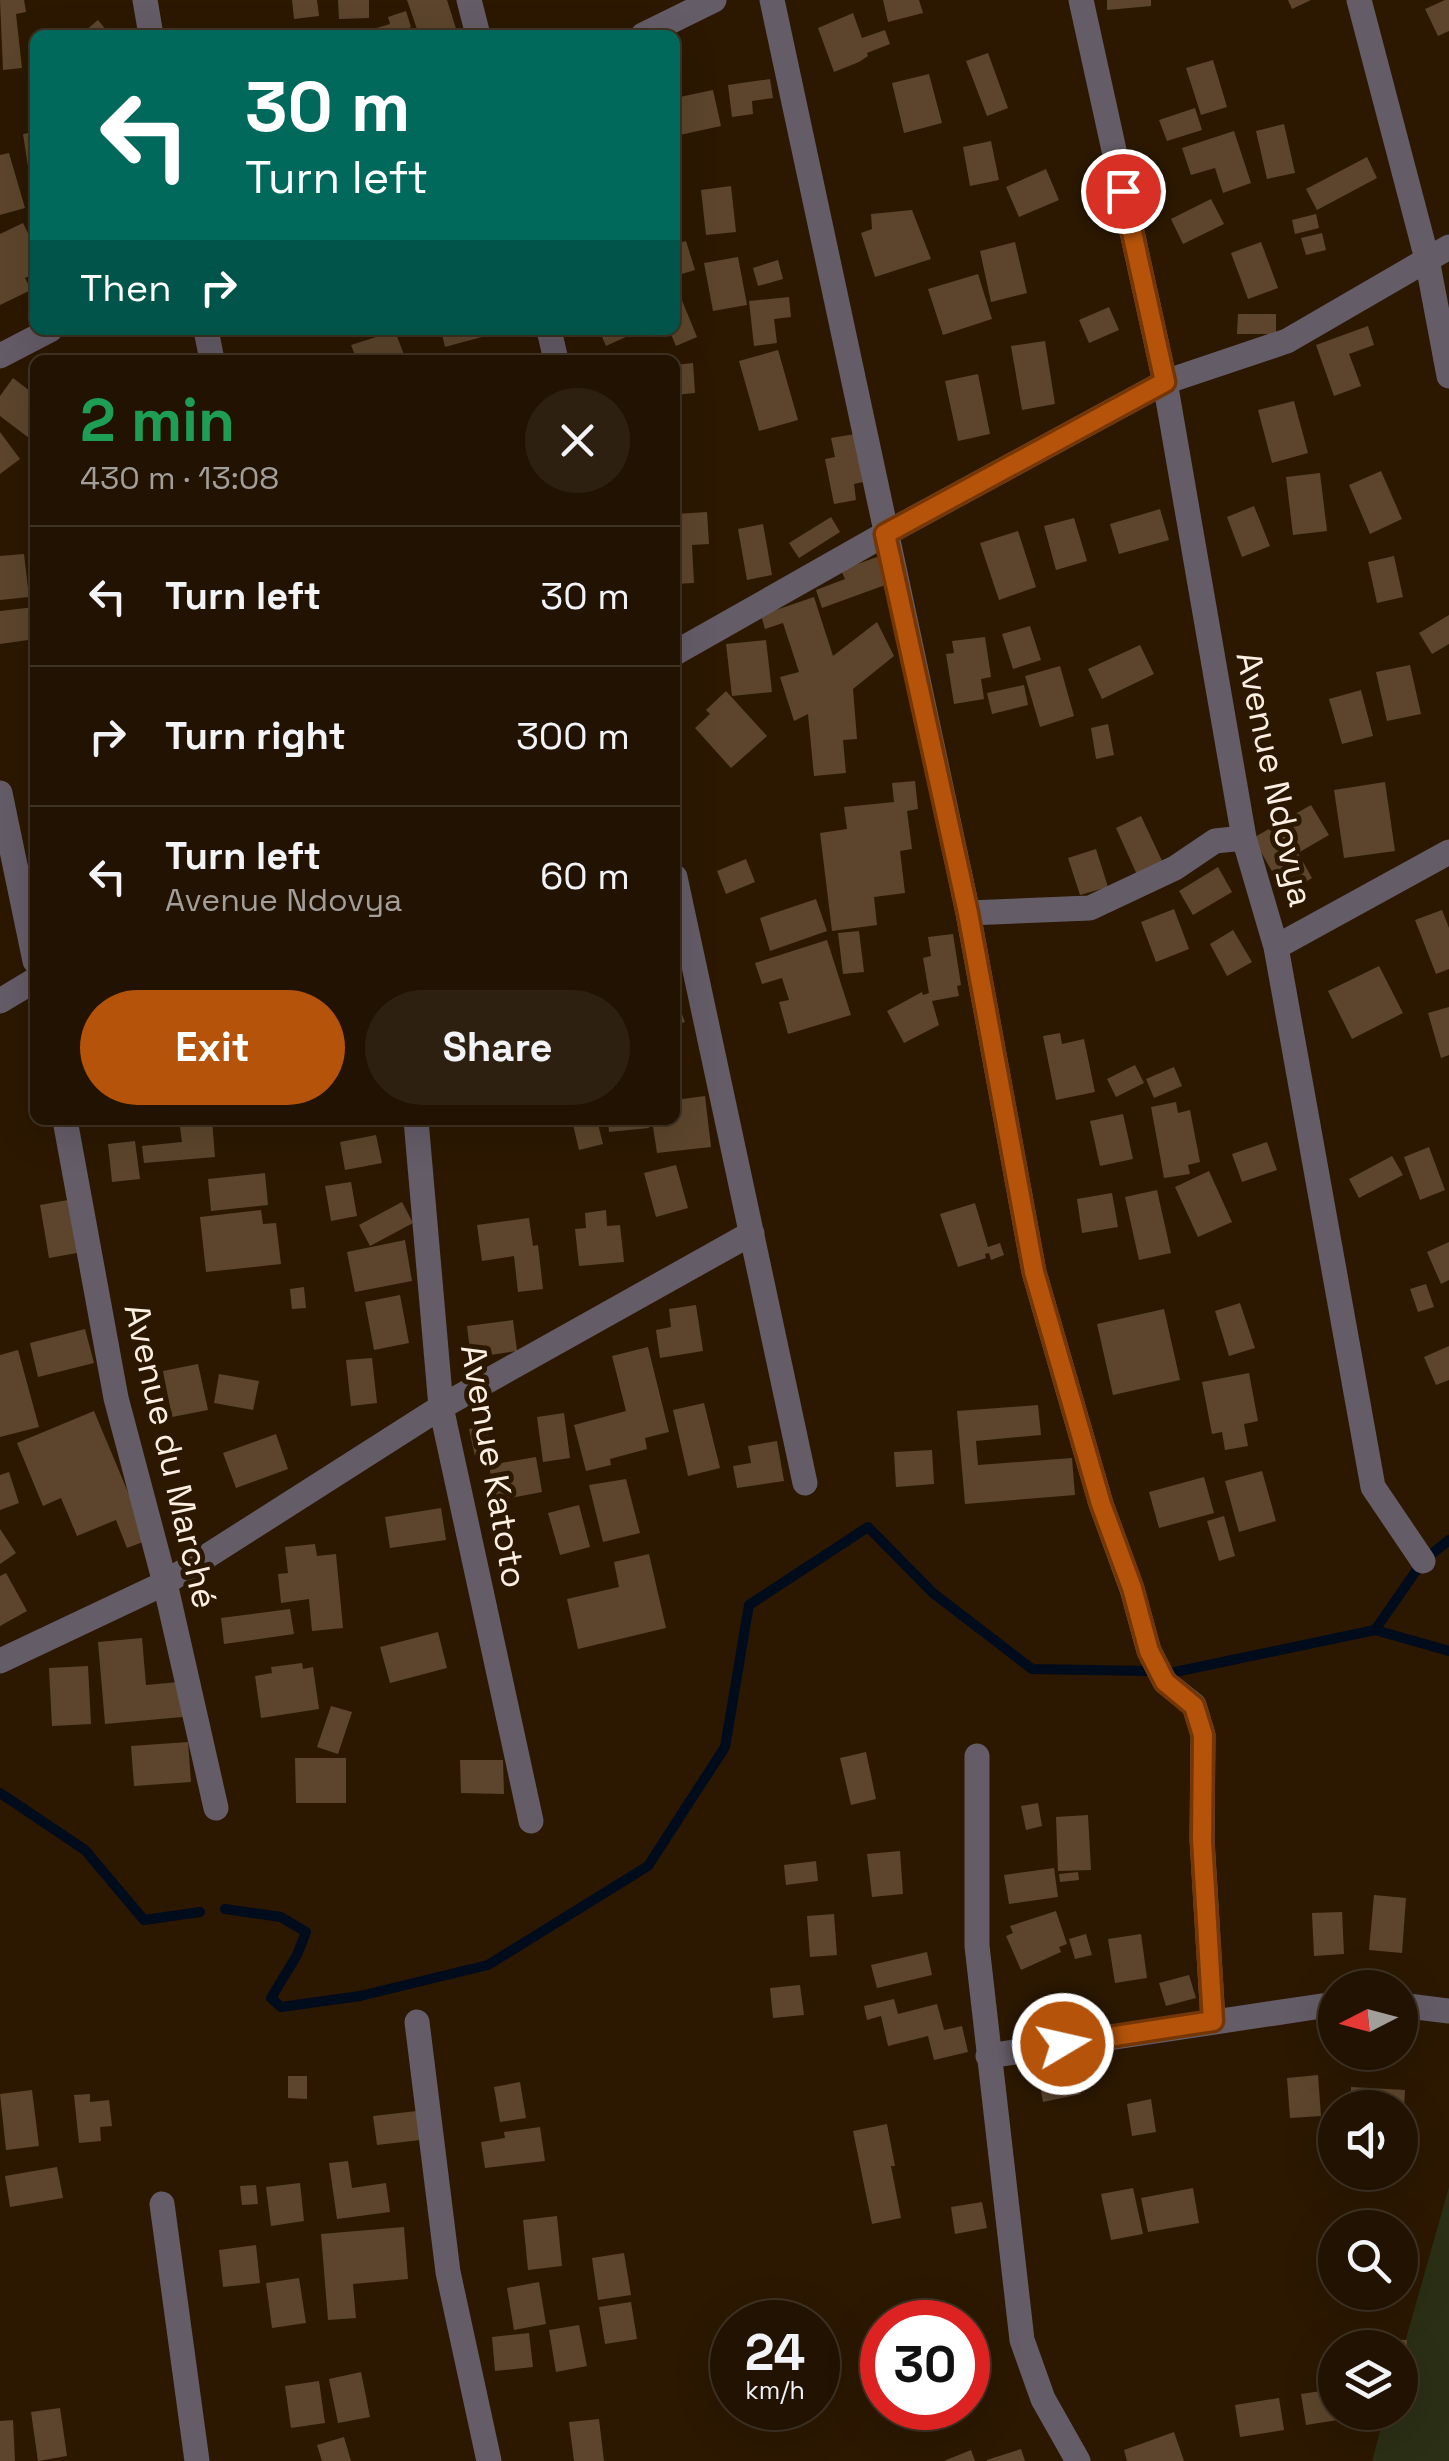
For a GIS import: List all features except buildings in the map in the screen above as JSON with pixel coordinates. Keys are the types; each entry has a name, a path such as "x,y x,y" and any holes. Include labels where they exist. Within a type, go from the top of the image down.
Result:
{"street":[{"path":"145,0 150,30"},
{"path":"470,0 477,30"},
{"path":"654,30 714,0"},
{"path":"772,0 968,913 1034,1272 1101,1504 1132,1588 1149,1651 1165,1682 1194,1706 1203,1735 1202,1840 1213,2021"},
{"name":"Avenue Ndovya","path":"1081,0 1165,382 1244,838 1276,947 1373,1487 1423,1561"},
{"path":"1359,0 1438,253 1449,376"},
{"path":"680,651 1165,382 1286,341 1438,253"},
{"path":"0,356 40,335"},
{"path":"0,793 30,937"},
{"path":"968,913 1090,908 1149,882 1216,841 1244,838"},
{"path":"1276,947 1449,852"},
{"path":"680,901 804,1483"},
{"path":"0,1001 30,983"},
{"name":"Avenue du Marché","path":"66,1125 116,1398 165,1582 216,1808"},
{"name":"Avenue Katoto","path":"416,1125 441,1407 531,1821"},
{"path":"0,1661 165,1582 441,1407 752,1233"},
{"path":"977,1756 977,1946 1022,2340 1043,2399 1078,2461"},
{"path":"988,2056 1318,2006"},
{"path":"1418,2008 1449,2011"},
{"path":"417,2022 448,2272 489,2461"},
{"path":"162,2204 197,2461"}],"green space":[{"path":"1449,2187 1449,2461 1372,2461 1380,2430 1418,2430 1418,2330 1408,2330 1414,2310 1418,2310 1418,2296"}],"waterway":[{"path":"225,1909 281,1917 306,1932 271,1998 281,2007 360,1996 488,1965 648,1866 725,1747 749,1605 868,1527 933,1593 1032,1669 1148,1671"},
{"path":"1375,1630 1423,1561 1449,1540"},
{"path":"1175,1672 1375,1630 1449,1651"},
{"path":"0,1793 85,1850 144,1920 200,1912"}],"route":[{"path":"1063,2044 1213,2021 1202,1840 1203,1735 1194,1706 1165,1682 1149,1651 1132,1588 1101,1504 1034,1272 968,913 885,534 1165,382 1123,191"}]}
